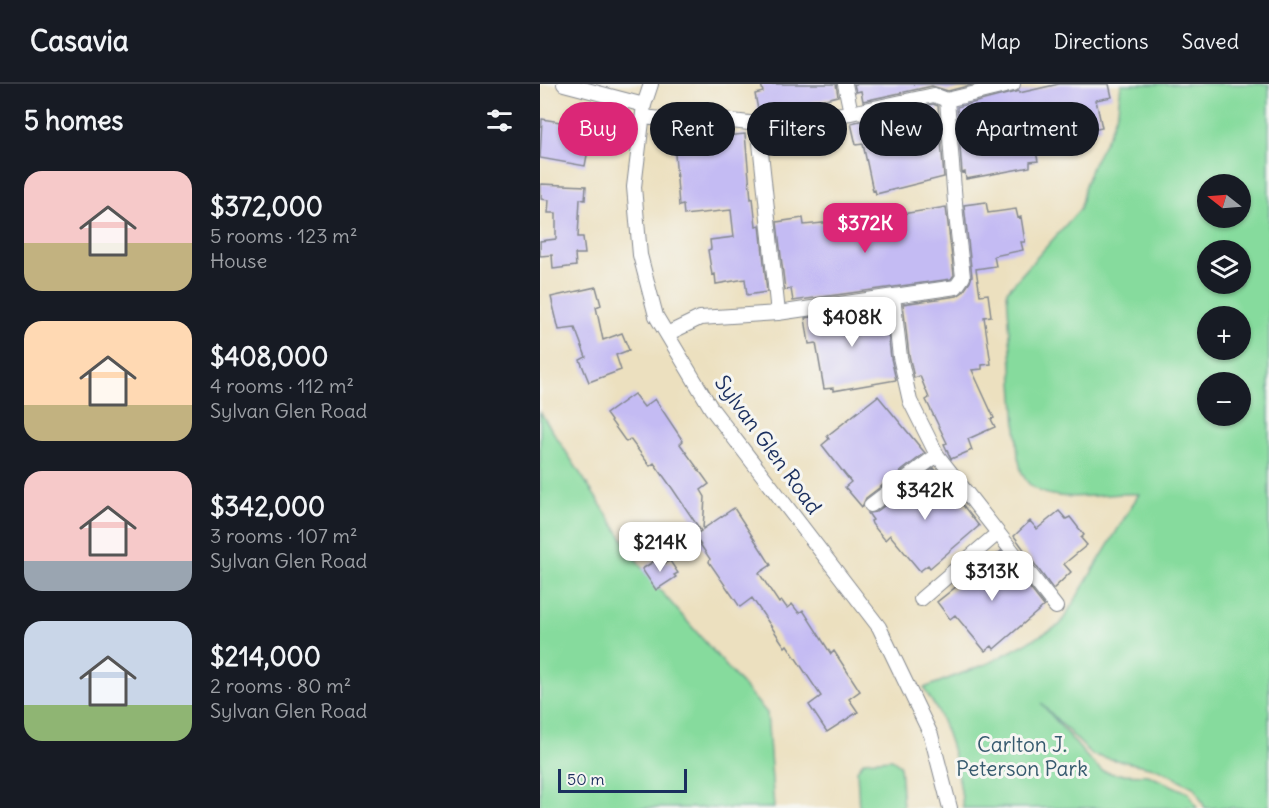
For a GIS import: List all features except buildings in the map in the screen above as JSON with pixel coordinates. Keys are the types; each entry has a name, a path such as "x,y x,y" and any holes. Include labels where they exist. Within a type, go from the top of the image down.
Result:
{"street":[{"path":"564,84 644,111 690,122 723,120 747,123"},
{"name":"Sylvan Glen Road","path":"651,84 644,111 634,187 640,255 656,316 711,408 879,627 931,735 950,808"},
{"path":"845,84 851,113"},
{"path":"847,113 934,95 947,100 1013,84"},
{"path":"667,334 700,318 778,313 956,287 963,277 947,100"},
{"path":"761,156 778,313"},
{"path":"893,296 900,357 910,401 937,455 1056,607"},
{"path":"871,506 937,455"},
{"path":"921,599 998,533"}],"green space":[{"name":"Carlton J. Peterson Park","path":"1121,84 1269,84 1269,808 1205,808 1195,788 1159,769 1092,755 1041,703 1102,771 1114,774 1148,775 1189,793 1197,808 963,808 951,747 938,712 924,688 989,663 1060,625 1139,494 1076,497 1044,493 1031,486 1023,475 1018,457 1007,291 1080,209 1085,185 1093,164 1109,134 1118,110"},
{"path":"540,412 646,574 767,713 774,808 540,808"},
{"path":"892,759 900,765 903,808 859,808 857,770 864,761"}]}
